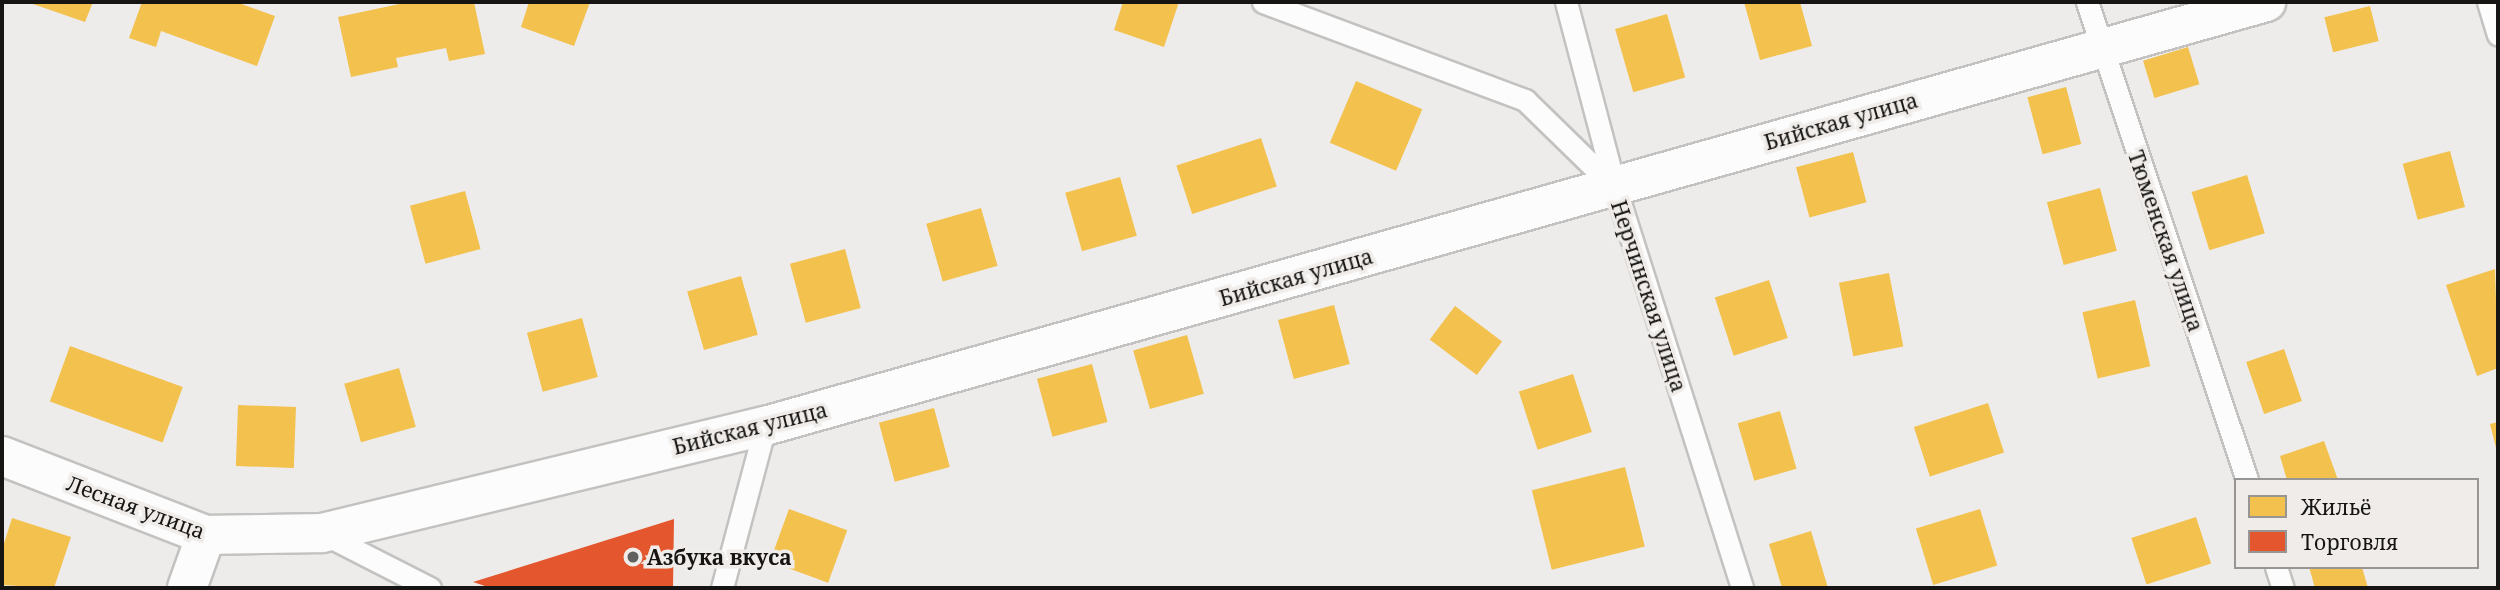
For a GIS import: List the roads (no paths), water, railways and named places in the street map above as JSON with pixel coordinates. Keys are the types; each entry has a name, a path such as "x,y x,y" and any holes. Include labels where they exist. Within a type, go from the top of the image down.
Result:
{"street":[{"name":"Бийская улица","path":"322,533 765,426 1615,187 2100,46 2266,2"},
{"name":"Лесная улица","path":"2,456 206,535 322,533"},
{"path":"187,588 206,535"}],"lane":[{"path":"1264,2 1525,100 1615,187"},
{"name":"Нерчинская улица","path":"1566,2 1615,187 1742,588"},
{"name":"Тюменская улица","path":"2087,2 2246,478"},
{"path":"2488,2 2498,34"},
{"path":"722,588 765,426"},
{"name":"Лесная улица","path":"322,533 430,588"},
{"path":"2277,569 2284,588"}],"place":[{"name":"Азбука вкуса","path":"633,557"}]}
